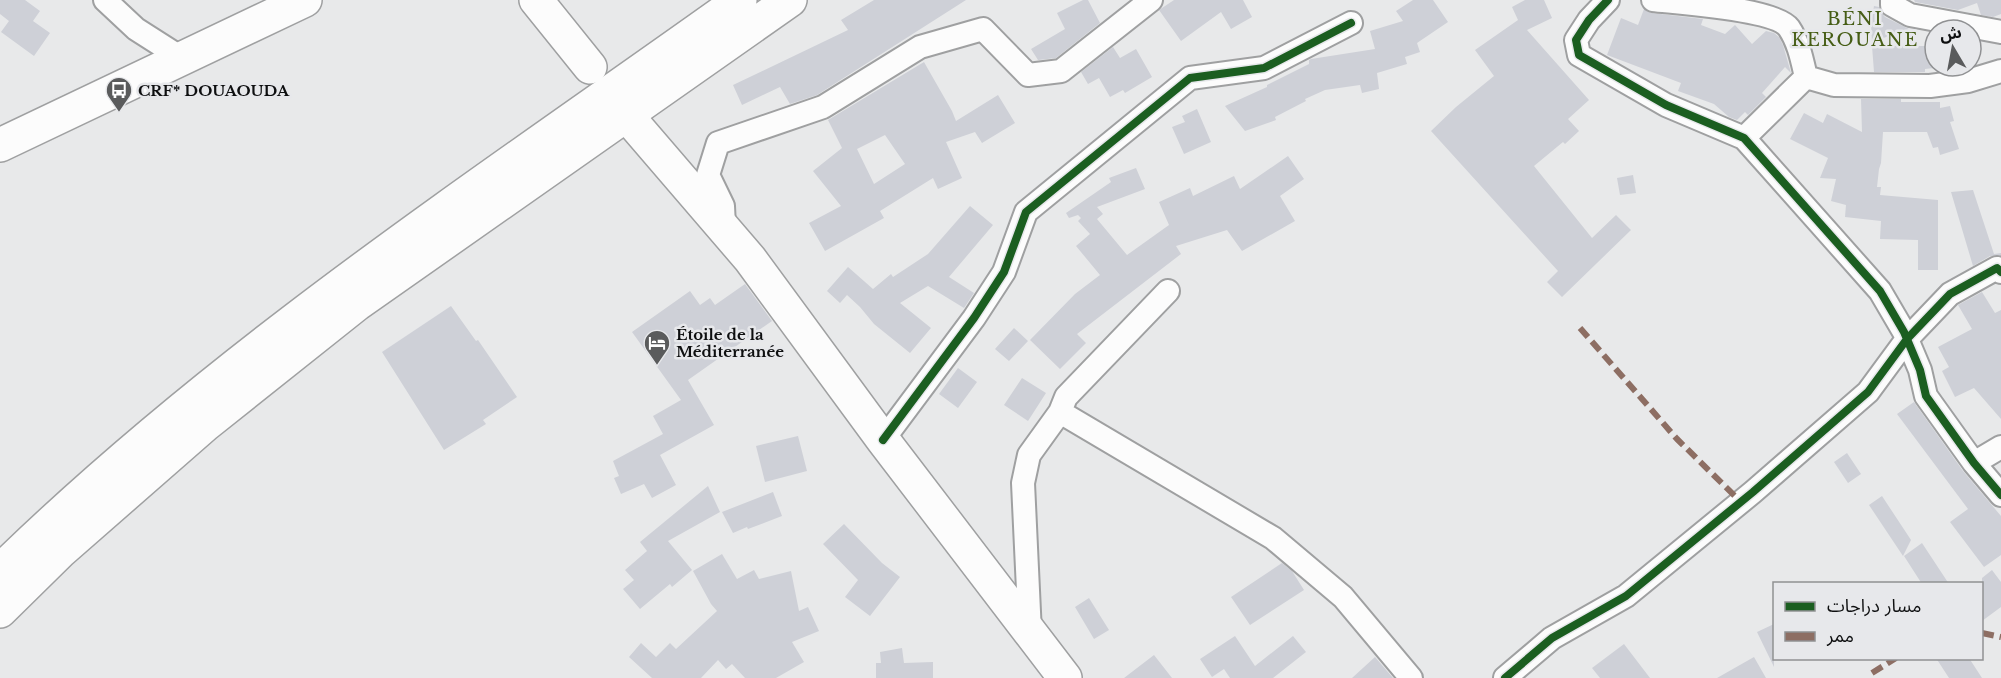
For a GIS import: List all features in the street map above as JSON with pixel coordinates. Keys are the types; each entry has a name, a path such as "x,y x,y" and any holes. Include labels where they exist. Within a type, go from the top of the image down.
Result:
{"main road":[{"path":"0,145 305,0"},
{"path":"536,0 590,67"},
{"path":"0,571 122,459 359,271 740,0"},
{"path":"0,611 61,551 206,425 357,304 790,0"},
{"path":"628,117 750,259 883,440 1065,678"}],"street":[{"path":"105,0 136,29 183,59"},
{"path":"725,230 723,206 708,175 718,143 823,107 920,47 983,29 1028,75 1061,71 1151,0"},
{"path":"1608,0 1576,40 1579,55 1666,105 1744,138 1880,291 1920,370 1926,396 1974,463 2001,495"},
{"path":"1653,0 1754,12 1788,26 1800,49 1806,77"},
{"path":"1892,0 1892,5 1910,15 2001,32"},
{"path":"883,440 974,318 1004,272 1026,212 1190,78 1264,68 1351,23"},
{"path":"1806,77 1834,85 1930,86 1968,81 2001,71"},
{"path":"1744,138 1806,77"},
{"path":"1505,678 1552,638 1626,596 1753,492 1868,392 1906,339 1950,294 1997,268 2001,272"},
{"path":"1030,634 1023,483 1029,455 1060,412 1066,397 1168,291"},
{"path":"1060,412 1273,538 1343,597 1411,678"},
{"path":"1974,463 2001,447"}],"building":[{"path":"0,0 25,0 40,11 33,21 50,33 34,56 1,32 9,21 0,14"},
{"path":"874,0 966,0 817,95 790,104 780,87 742,105 733,85 848,30 841,20"},
{"path":"1083,0 1088,0 1100,23 1056,58 1038,60 1031,49 1065,29 1057,13"},
{"path":"1174,0 1243,0 1252,17 1231,29 1221,12 1181,41 1159,10"},
{"path":"1413,0 1433,0 1448,22 1417,43 1420,52 1405,57 1407,64 1377,73 1379,89 1362,93 1360,85 1325,90 1275,117 1276,120 1245,131 1225,106 1267,87 1309,64 1311,59 1375,49 1370,31 1403,21 1396,11"},
{"path":"1525,0 1544,0 1552,18 1527,30 1589,100 1568,119 1579,131 1534,166 1592,238 1616,215 1631,230 1562,297 1547,282 1558,271 1431,131 1494,76 1475,50 1518,20 1512,7"},
{"path":"1914,0 2001,0 2001,14 1993,17 1981,15 1977,3 1958,10"},
{"path":"1874,6 1879,7 1885,17 1909,29 1872,42 1871,24"},
{"path":"1644,9 1652,13 1703,19 1701,25 1725,34 1735,25 1752,44 1766,31 1774,33 1783,45 1791,73 1785,67 1762,93 1766,97 1748,115 1745,112 1737,120 1729,117 1714,104 1678,91 1681,83 1607,55 1621,18 1638,25"},
{"path":"1872,46 1923,46 1923,72 1874,72"},
{"path":"1113,47 1120,58 1136,49 1152,77 1125,93 1123,90 1110,97 1099,78 1088,84 1081,72"},
{"path":"924,62 956,121 998,95 1015,123 982,143 975,132 946,142 962,178 938,189 933,178 880,211 884,218 825,251 809,223 841,206 813,171 842,148 828,120","holes":["885,135 905,164 874,184 857,149"]},
{"path":"1861,99 1940,102 1940,108 1950,106 1954,121 1950,122 1959,149 1940,155 1938,147 1933,148 1927,132 1883,132 1877,187 1881,187 1880,195 1938,200 1938,270 1918,270 1918,240 1880,239 1881,221 1845,217 1846,205 1831,201 1836,179 1820,178 1828,158 1790,139 1804,113 1823,123 1827,114 1862,132"},
{"path":"1197,109 1211,142 1184,154 1172,127 1185,122 1182,116"},
{"path":"1288,156 1304,179 1280,196 1295,221 1242,251 1227,230 1176,246 1181,254 1077,334 1086,343 1060,369 1030,340 1075,294 1100,275 1076,246 1090,234 1078,221 1081,218 1078,215 1069,218 1066,213 1111,182 1109,178 1136,168 1145,189 1097,207 1103,214 1097,219 1127,255 1169,225 1159,202 1190,188 1193,196 1234,176 1240,189"},
{"path":"1633,175 1636,193 1620,195 1617,178"},
{"path":"1973,190 1994,254 2001,253 2001,256 1990,256 1973,266 1951,192"},
{"path":"970,206 993,225 949,277 974,293 964,308 928,286 900,303 931,328 910,353 874,324 847,295 840,303 827,291 848,267 873,289 891,274 893,277 928,254"},
{"path":"745,284 772,321 688,380 714,425 660,455 676,485 652,498 644,484 621,494 614,478 619,476 613,461 663,434 653,416 681,400 632,332 690,291 700,305 710,298 715,305"},
{"path":"1982,292 1995,313 2001,310 2001,419 1974,388 1955,397 1942,371 1949,367 1938,347 1972,329 1958,305"},
{"path":"451,306 476,341 478,340 517,397 483,420 486,424 444,450 382,352"},
{"path":"1014,328 1028,341 1009,361 995,349"},
{"path":"958,368 977,382 958,408 939,394"},
{"path":"1022,378 1046,393 1028,421 1004,405"},
{"path":"1914,402 1963,471 2001,516 2001,555 1984,567 1950,522 1968,509 1897,414"},
{"path":"798,436 807,471 765,482 756,446"},
{"path":"1847,453 1861,474 1848,483 1834,462"},
{"path":"708,486 720,512 668,541 692,570 672,587 670,584 640,609 623,589 634,580 625,570 647,551 640,542"},
{"path":"773,492 782,516 733,533 722,512"},
{"path":"1882,496 1911,540 1903,556 1869,505"},
{"path":"844,524 882,563 900,577 870,616 845,597 858,580 823,544"},
{"path":"1922,543 1948,582 1921,582 1904,556"},
{"path":"722,554 737,579 754,570 759,579 791,571 799,611 808,607 819,631 792,642 804,662 776,678 745,678 732,664 726,669 718,660 701,678 652,678 629,657 641,643 656,657 670,643 676,649 717,611 693,571"},
{"path":"1282,563 1292,571 1304,590 1250,625 1231,597"},
{"path":"1992,570 2001,582 2001,607 1983,620 1983,582 1982,578"},
{"path":"1089,598 1109,630 1094,639 1075,607"},
{"path":"1773,624 1774,667 1757,632"},
{"path":"1235,636 1255,666 1293,636 1306,652 1273,678 1230,678 1224,669 1212,677 1200,659"},
{"path":"1624,644 1650,678 1600,678 1592,668"},
{"path":"902,648 904,663 933,662 933,678 876,678 876,663 881,663 880,652"},
{"path":"1154,655 1172,678 1124,678"},
{"path":"1375,657 1393,678 1352,678"},
{"path":"1754,657 1766,678 1717,678"},
{"path":"1937,660 1970,660 1982,678 1949,678"}],"marked path":[{"path":"1580,328 1677,439 1741,502"},
{"path":"1983,633 2001,637"},
{"path":"1872,673 1893,660"}],"cycle path":[{"path":"1608,0 1589,20 1576,40 1579,55 1666,105 1744,138 1880,291 1904,332 1920,370 1926,396 1974,463 2001,495"},
{"path":"883,440 974,318 1004,272 1026,212 1190,78 1264,68 1351,23"},
{"path":"1505,678 1552,638 1626,596 1753,492 1868,392 1907,339 1950,294 1997,268 2001,272"}],"place":[{"name":"CRF* DOUAOUDA","path":"119,113"},
{"name":"Étoile de la Méditerranée","path":"657,366"}],"district":[{"name":"BÉNI KEROUANE","path":"1855,29"}]}
